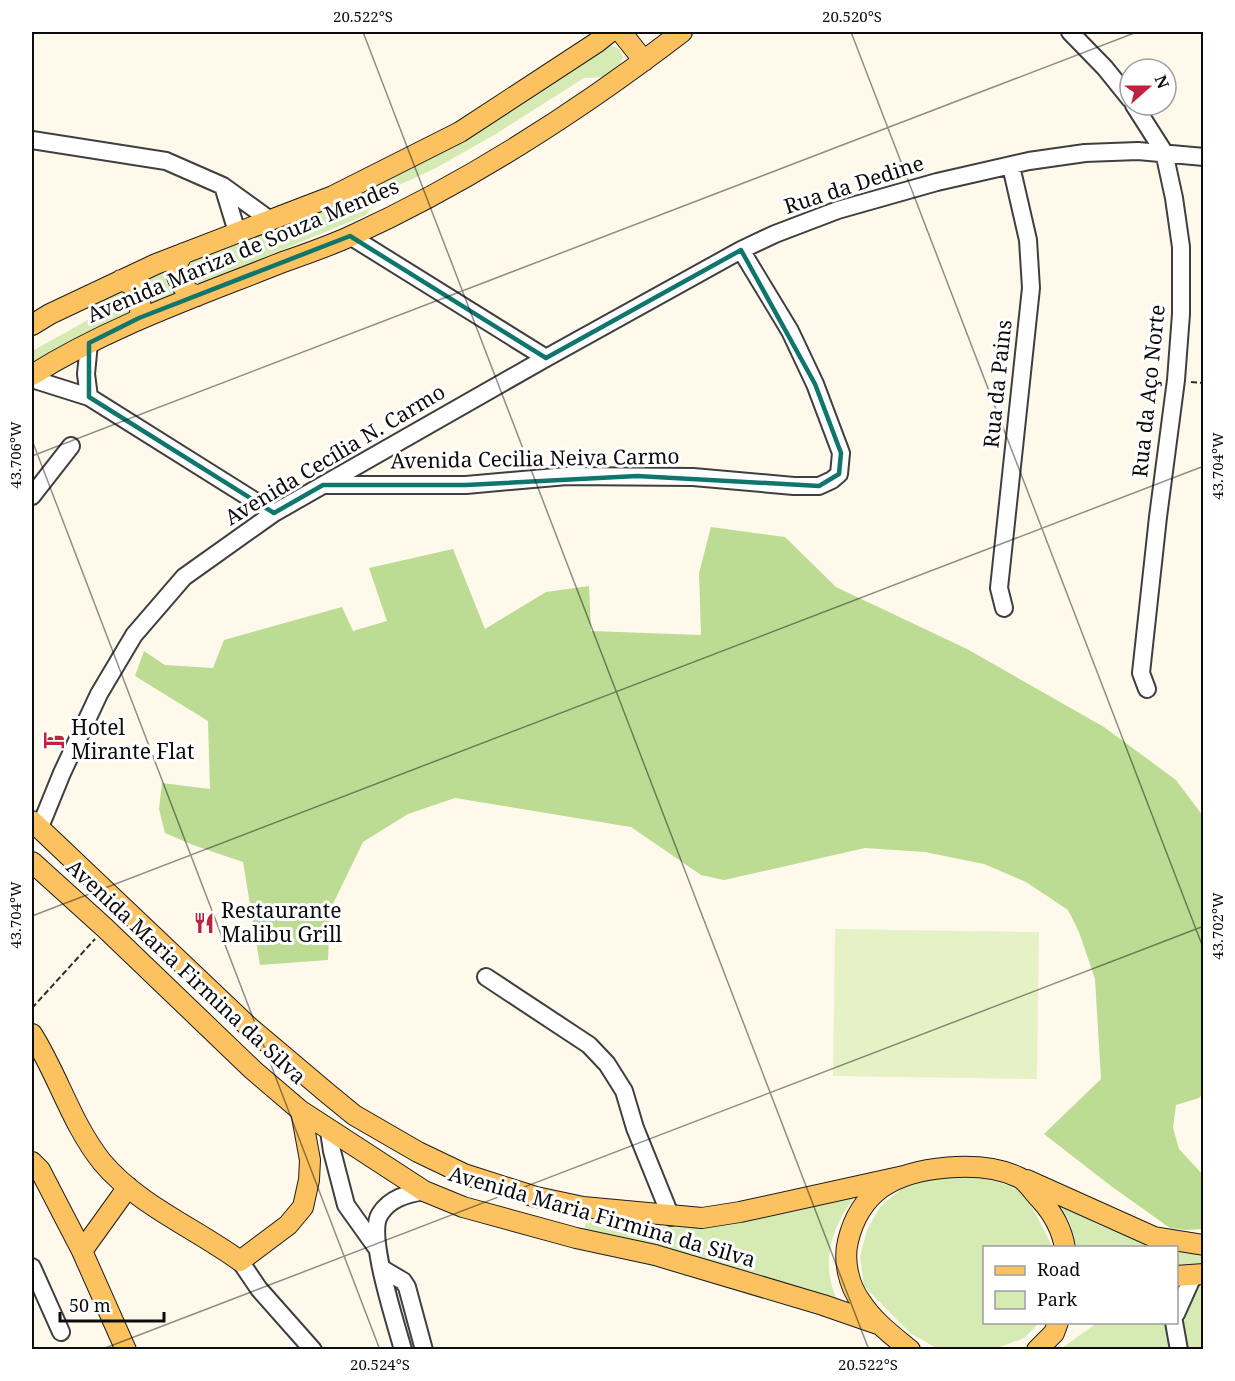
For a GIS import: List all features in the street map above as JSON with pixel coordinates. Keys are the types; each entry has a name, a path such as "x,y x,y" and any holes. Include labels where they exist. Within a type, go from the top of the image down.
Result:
{"main road":[{"name":"Avenida Mariza de Souza Mendes","path":"32,325 121,280 333,195 460,132 610,32"},
{"path":"621,32 644,61"},
{"name":"Avenida Mariza de Souza Mendes","path":"32,377 89,343 139,318 350,236 448,187 614,84 682,32"},
{"path":"184,253 177,261 179,281 186,291 197,296"},
{"path":"121,280 134,286 140,297 139,318"},
{"name":"Avenida Maria Firmina da Silva","path":"36,824 249,1027 354,1115 418,1152 464,1174 536,1197 583,1207 671,1217 702,1218 951,1167 981,1166 1020,1177"},
{"name":"Avenida Maria Firmina da Silva","path":"32,862 105,928 253,1070 301,1111 424,1191 463,1206 576,1238 654,1255 879,1324"},
{"path":"32,1034 50,1062 65,1100 82,1133 103,1163 128,1187 170,1216 215,1242 240,1261 288,1225 303,1207 309,1180 310,1160 301,1111"},
{"path":"336,1135 354,1115"},
{"path":"32,1162 40,1170 82,1251 126,1350"},
{"path":"904,1176 882,1187 867,1201 852,1222 846,1249 848,1274 859,1301 879,1324 910,1350"},
{"path":"1020,1177 1154,1237 1203,1245"},
{"path":"1020,1177 1048,1208 1064,1238 1065,1246"},
{"path":"82,1251 128,1187"},
{"path":"576,1238 583,1207"},
{"path":"1037,1350 1060,1326"}],"street":[{"path":"1070,32 1118,84"},
{"name":"Rua da Aço Norte","path":"1142,117 1164,152 1174,198 1181,248 1181,314 1176,380 1141,673 1148,689"},
{"path":"32,140 166,161 223,186 270,220"},
{"name":"Rua da Dedine","path":"546,358 741,250 775,234 838,210 937,182 1029,161 1085,153 1164,152 1203,157"},
{"name":"Rua da Pains","path":"1004,608 999,588 1031,288 1028,240 1011,166"},
{"path":"223,186 237,232"},
{"path":"350,236 546,358"},
{"name":"Avenida Cecilia Neiva Carmo","path":"323,486 466,485 567,476 693,477 794,486 819,486 832,480 838,474 841,453 815,384 790,331 741,250"},
{"path":"89,343 86,374 89,397"},
{"name":"Avenida Cecília N. Carmo","path":"36,824 99,694 134,635 184,577 274,513 546,358"},
{"path":"32,377 89,397 274,513"},
{"path":"32,496 71,446"},
{"path":"486,977 589,1045 607,1064 624,1091 651,1170 671,1217"},
{"path":"336,1135 346,1205 378,1249"},
{"path":"403,1350 381,1268 375,1225 379,1214 388,1204 404,1195 424,1191"},
{"path":"240,1261 258,1289 313,1350"},
{"path":"32,1267 61,1332"},
{"path":"381,1268 403,1281 424,1350"},
{"path":"1178,1309 1191,1275"},
{"path":"1174,1324 1179,1350"}],"path":[{"path":"32,1008 105,928"}],"highlighted area":[{"path":"350,236 546,358 741,250 815,384 841,453 839,474 819,486 637,476 466,485 323,485 274,513 89,397 89,343 139,318"}],"green space":[{"path":"608,45 618,48 623,57 620,64 605,77 584,78 496,134 436,168 382,193 366,215 200,284 189,279 188,267 192,261 314,214 420,163 516,108"},
{"path":"167,267 177,292 150,304 138,279"},
{"path":"121,291 129,293 133,311 32,364 32,351 95,316 105,299"},
{"path":"711,527 785,537 836,587 967,649 1104,727 1176,780 1203,816 1203,1094 1199,1098 1176,1105 1173,1128 1179,1149 1203,1175 1203,1229 1170,1228 1044,1134 1101,1079 1095,979 1079,932 1068,910 1026,882 984,864 925,852 865,848 724,880 701,875 631,827 455,798 408,814 363,842 330,910 328,960 260,965 243,862 165,833 159,809 162,783 210,789 208,721 135,676 144,651 165,665 213,668 224,640 342,607 353,631 387,621 369,568 453,549 485,629 546,592 589,586 591,631 701,635 699,573"},
{"path":"835,929 1039,932 1037,1079 833,1076"},
{"path":"956,1175 998,1182 1019,1191 1033,1209 1052,1246 983,1246 983,1324 1038,1324 1024,1338 994,1349 938,1349 910,1333 864,1286 860,1257 867,1230 880,1207 901,1189 931,1179"},
{"path":"856,1196 840,1221 830,1248 830,1277 840,1305 583,1232 589,1214 660,1227 702,1228 730,1225"},
{"path":"1056,1202 1108,1229 1160,1246 1077,1246 1069,1220"},
{"path":"1178,1250 1203,1251 1203,1269 1178,1268"},
{"path":"1203,1283 1203,1349 1059,1350 1096,1324 1178,1324 1178,1289"}],"place":[{"name":"Hotel Mirante Flat","path":"54,740"},
{"name":"Restaurante Malibu Grill","path":"204,923"}]}
